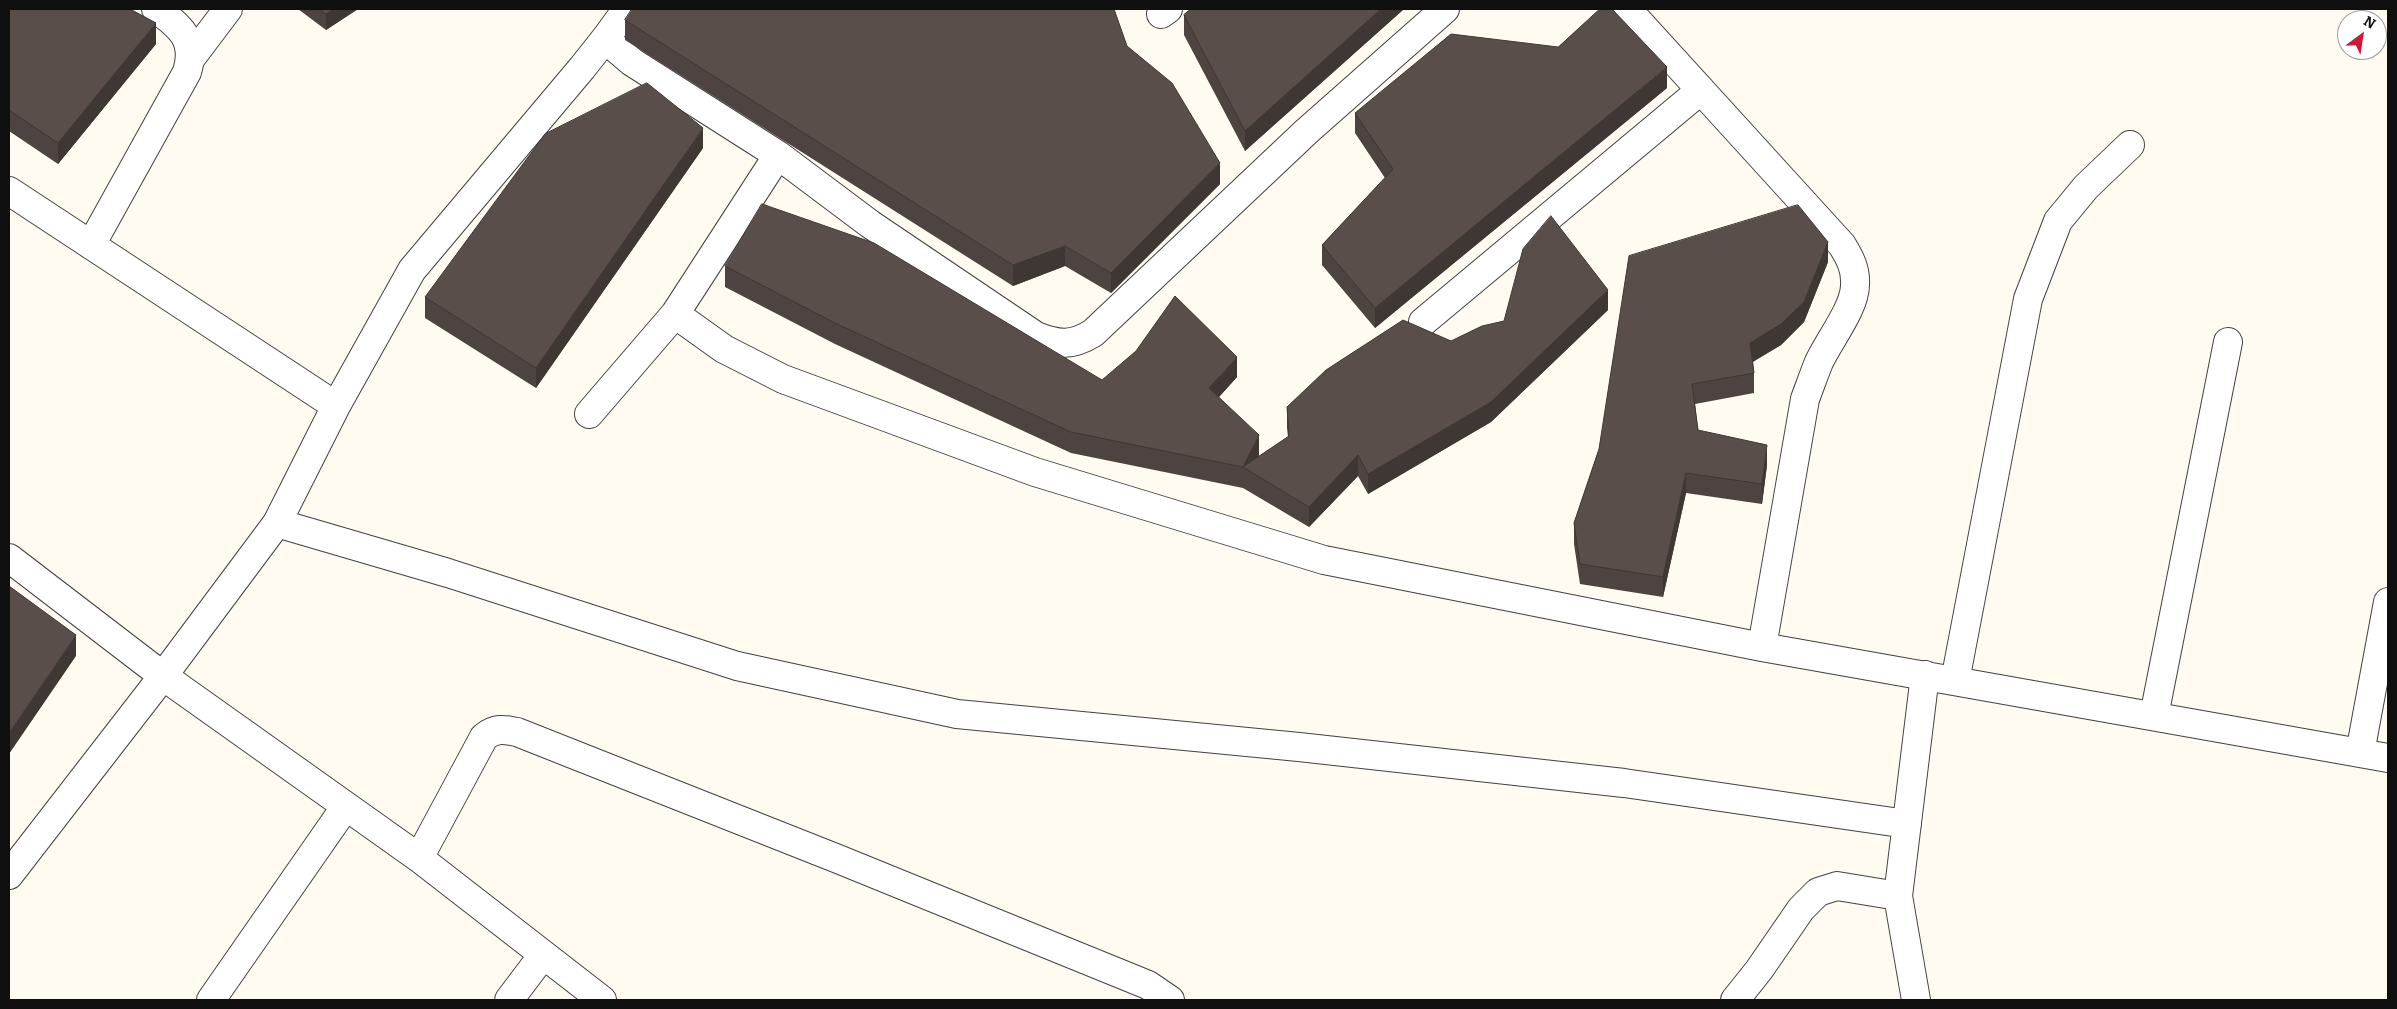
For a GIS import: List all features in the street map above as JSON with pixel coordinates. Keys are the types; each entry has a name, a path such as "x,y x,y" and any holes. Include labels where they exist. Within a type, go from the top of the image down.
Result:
{"street":[{"path":"156,9 180,29 190,43 192,58"},
{"path":"91,245 187,72 192,58 228,9"},
{"path":"9,875 163,676 277,523 336,406 412,270 576,76 627,9"},
{"path":"605,39 632,62 778,155 870,224 1036,336 1054,343 1080,341 1093,333 1307,131 1445,9"},
{"path":"1627,9 1842,245 1851,260 1855,275 1856,288 1820,362 1806,398 1762,647"},
{"path":"1423,322 1701,90"},
{"path":"1955,681 2028,298 2058,220 2086,187 2130,146"},
{"path":"589,414 675,314 778,155"},
{"path":"9,191 336,406"},
{"path":"675,314 724,349 783,379 1044,475 1324,560 1762,647 2388,758"},
{"path":"2154,716 2228,342"},
{"path":"277,523 448,573 737,666 957,714 1299,747 1614,782 1907,824"},
{"path":"9,558 163,676 419,858 602,1000"},
{"path":"2360,753 2388,602"},
{"path":"1916,1000 1898,896 1925,675"},
{"path":"419,858 484,737 492,731 504,729 545,743 1148,985 1170,1000"},
{"path":"210,1000 346,806"},
{"path":"1735,1000 1760,970 1801,909 1818,892 1837,886 1898,896"},
{"path":"509,1000 543,956"}],"building":[{"path":"9,9 130,9 156,23 58,143 9,110"},
{"path":"320,9 334,9 326,14"},
{"path":"632,9 1114,9 1127,46 1172,83 1220,163 1111,273 1065,246 1013,265 625,20"},
{"path":"1191,9 1381,9 1245,131 1184,15"},
{"path":"1600,9 1612,9 1667,67 1375,308 1322,245 1393,169 1355,113 1451,34 1558,47"},
{"path":"647,83 703,128 536,368 425,297 545,134"},
{"path":"762,204 874,243 1102,380 1136,351 1175,296 1237,357 1209,388 1259,435 1243,467 1071,432 835,323 725,266"},
{"path":"1798,205 1828,242 1804,302 1781,324 1750,343 1754,373 1692,384 1698,430 1767,445 1762,484 1686,473 1663,577 1580,564 1574,523 1599,449 1629,256"},
{"path":"1551,216 1608,290 1491,402 1368,474 1358,455 1309,507 1243,467 1289,436 1287,407 1326,370 1403,320 1451,341 1482,326 1504,321 1523,249"},
{"path":"9,586 76,635 9,733"}]}
